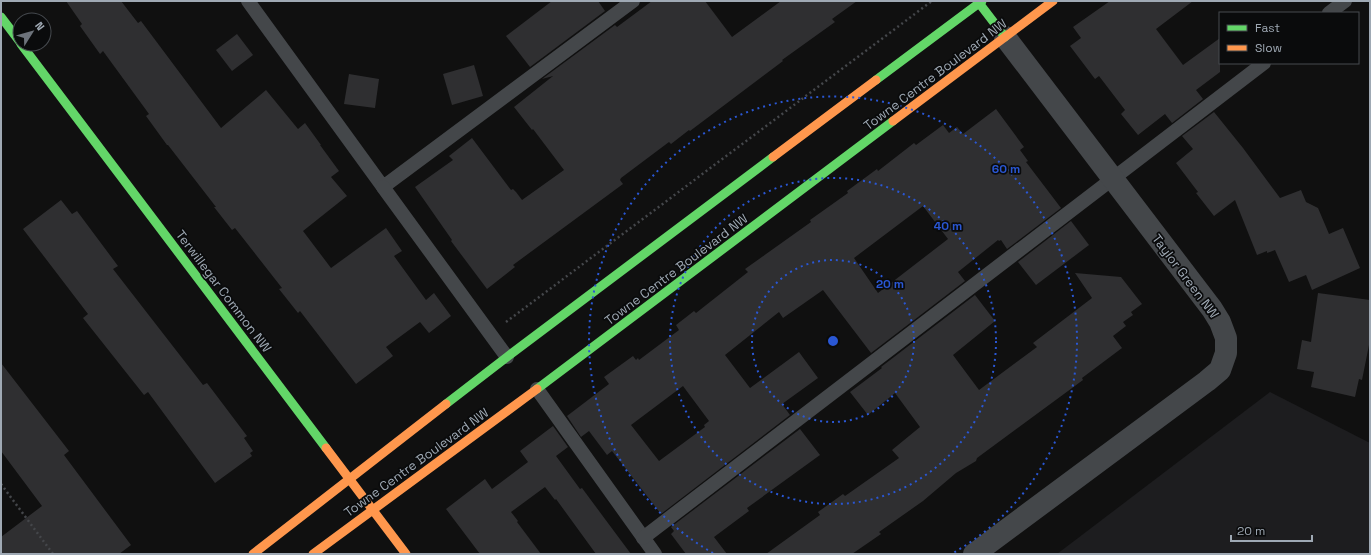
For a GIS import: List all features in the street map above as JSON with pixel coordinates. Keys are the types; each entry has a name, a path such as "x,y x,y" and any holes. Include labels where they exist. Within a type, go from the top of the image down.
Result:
{"street":[{"name":"Towne Centre Boulevard NW","path":"313,554 537,389 1053,1"},
{"name":"Towne Centre Boulevard NW","path":"254,554 507,357 980,2"},
{"name":"Taylor Green NW","path":"974,554 1207,381 1220,370 1226,353 1226,338 1220,322 1212,309 1113,180 980,2"},
{"name":"Terwillegar Common NW","path":"1,17 12,31"},
{"name":"Terwillegar Common NW","path":"28,52 406,554"}],"lane":[{"path":"248,1 507,357"},
{"path":"383,187 633,1"},
{"path":"1330,12 1345,1"},
{"path":"643,538 1263,64"},
{"path":"537,389 655,554"}],"path":[{"path":"490,334 932,1"},
{"path":"1,484 53,554"}],"shaded area":[{"path":"1270,392 1370,443 1370,554 1057,554"}],"building":[{"path":"66,1 121,1 138,23 141,21 221,128 266,90 298,129 305,123 339,171 331,177 347,196 303,231 331,268 386,228 402,251 394,256 426,300 434,293 451,316 429,333 420,322 386,347 393,356 356,384 300,311 298,313 279,289 282,288 235,228 232,230 214,207 216,207 167,145 146,116 149,114 103,51 100,54 80,26 82,24"},
{"path":"552,1 598,1 605,11 530,67 506,36"},
{"path":"652,1 705,1 732,37 781,1 857,1 832,19 835,22 782,60 783,61 690,131 689,130 671,144 669,142 621,178 620,180 623,184 513,265 515,267 487,289 451,241 452,240 415,187 453,160 449,156 472,138 511,190 513,189 522,200 564,170 533,129 532,130 514,107 553,76 542,79 615,25 617,27"},
{"path":"1110,1 1193,1 1156,29 1183,65 1219,39 1220,72 1196,90 1203,99 1172,123 1165,114 1138,135 1121,114 1125,110 1099,76 1095,79 1070,46 1081,38 1073,27"},
{"path":"237,34 253,55 232,71 216,50"},
{"path":"474,65 483,96 452,105 443,74"},
{"path":"349,74 379,79 375,108 344,104"},
{"path":"996,109 1024,147 1020,150 1028,161 1026,162 1061,208 1007,249 1001,240 998,240 958,272 965,281 871,353 823,290 783,318 779,312 725,355 750,388 799,352 818,378 782,404 790,415 661,514 612,451 607,455 589,431 581,437 567,416 609,384 604,377 633,356 636,360 638,358 639,360 679,330 676,325 694,311 696,313 748,272 745,269 811,222 810,220 848,193 847,191 877,169 878,171 914,143 916,145 943,125 949,133 957,127 963,134","holes":["923,206 948,239 878,293 854,258","683,386 709,421 704,425 705,427 659,461 631,425"]},
{"path":"1214,112 1280,198 1301,190 1306,202 1318,208 1329,234 1343,228 1360,268 1312,290 1306,275 1289,282 1275,250 1257,255 1235,200 1214,216 1196,193 1198,192 1176,163 1193,149 1182,136"},
{"path":"61,200 72,214 77,211 118,266 113,269 203,385 207,383 247,436 244,438 253,451 250,453 252,456 215,483 148,392 144,395 83,318 88,314 23,229"},
{"path":"1071,221 1089,245 1036,285 1018,262"},
{"path":"1075,273 1121,277 1142,304 1131,312 1133,315 1123,322 1126,326 1113,336 1122,348 1082,378 1083,380 977,458 976,461 956,473 923,501 879,532 881,534 852,554 766,554 820,515 818,512 843,494 845,496 899,458 892,450 920,427 895,393 868,415 850,392 975,295 995,321 953,355 979,390 1037,347 1033,343 1092,298"},
{"path":"1318,293 1370,300 1370,340 1362,380 1359,379 1355,397 1311,387 1314,372 1297,369 1302,340 1311,342"},
{"path":"1,363 69,451 64,455 131,545 119,554 1,554 1,537 42,506 1,451"},
{"path":"553,426 568,447 556,456 631,554 596,554 556,499 555,500 545,487 511,512 541,554 480,554 446,509 485,479 492,489 528,462 520,451"},
{"path":"800,429 820,455 747,508 749,511 714,537 727,554 686,554 671,534 674,531 671,527"}],"traffic: fast":[{"path":"876,80 982,1"},
{"path":"979,3 1005,37"},
{"path":"1,17 12,31"},
{"path":"27,52 326,448"},
{"path":"537,389 893,121"},
{"path":"446,404 773,157"}],"traffic: slow":[{"path":"893,121 1053,1"},
{"path":"773,157 876,80"},
{"path":"313,554 537,389"},
{"path":"253,554 446,404"},
{"path":"326,448 406,554"}]}
